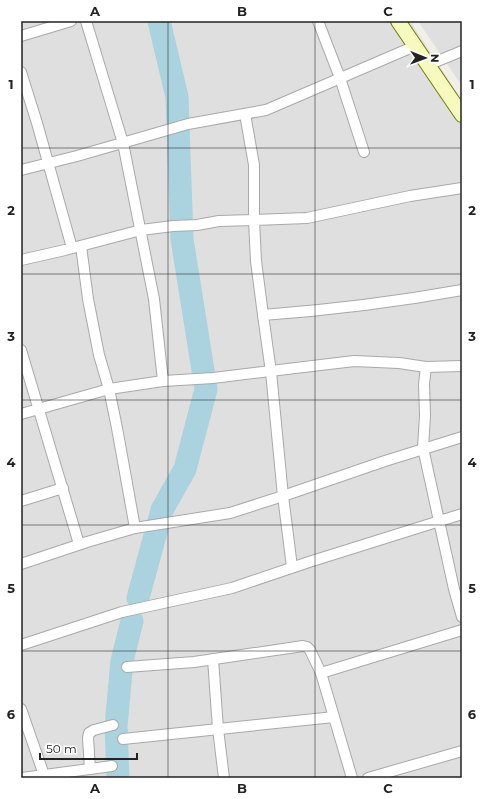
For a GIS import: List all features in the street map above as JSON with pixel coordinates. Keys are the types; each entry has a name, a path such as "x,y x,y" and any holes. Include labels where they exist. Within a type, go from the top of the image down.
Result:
{"street":[{"path":"21,36 71,21"},
{"path":"86,21 123,143 154,299 163,381"},
{"path":"318,21 340,78 364,152"},
{"path":"398,21 462,115"},
{"path":"21,170 188,124 266,110 415,46"},
{"path":"428,64 462,50"},
{"path":"21,72 48,163 77,247 99,356 109,389 135,528"},
{"path":"245,114 254,165 256,261 271,372 283,496 292,567"},
{"path":"21,260 141,230 197,225 219,221 307,218 410,196 462,188"},
{"path":"263,315 321,310 420,298 462,290"},
{"path":"21,350 79,544"},
{"path":"21,414 109,389 163,381 271,372 354,361 399,363 426,367 462,366"},
{"path":"426,367 424,384 425,415 423,448 439,522 458,588 462,617"},
{"path":"21,564 79,544 135,528 230,513 423,448 462,437"},
{"path":"21,501 62,488"},
{"path":"21,645 122,612 232,588 292,567 462,514"},
{"path":"321,672 462,630"},
{"path":"127,667 194,662 303,646 307,647 321,672 352,778"},
{"path":"213,659 218,729 224,778"},
{"path":"21,709 44,775"},
{"path":"123,739 334,717"},
{"path":"90,769 89,734 94,730 113,725"},
{"path":"368,778 462,751"},
{"path":"22,778 112,766"}],"shaded area":[{"path":"21,21 410,21 462,101 462,778 21,778"},
{"path":"418,21 462,21 462,86"}],"waterway":[{"path":"138,598 162,510 185,469 206,389 182,239 177,97 159,21"},
{"path":"118,778 116,726 122,661 132,621"}]}
